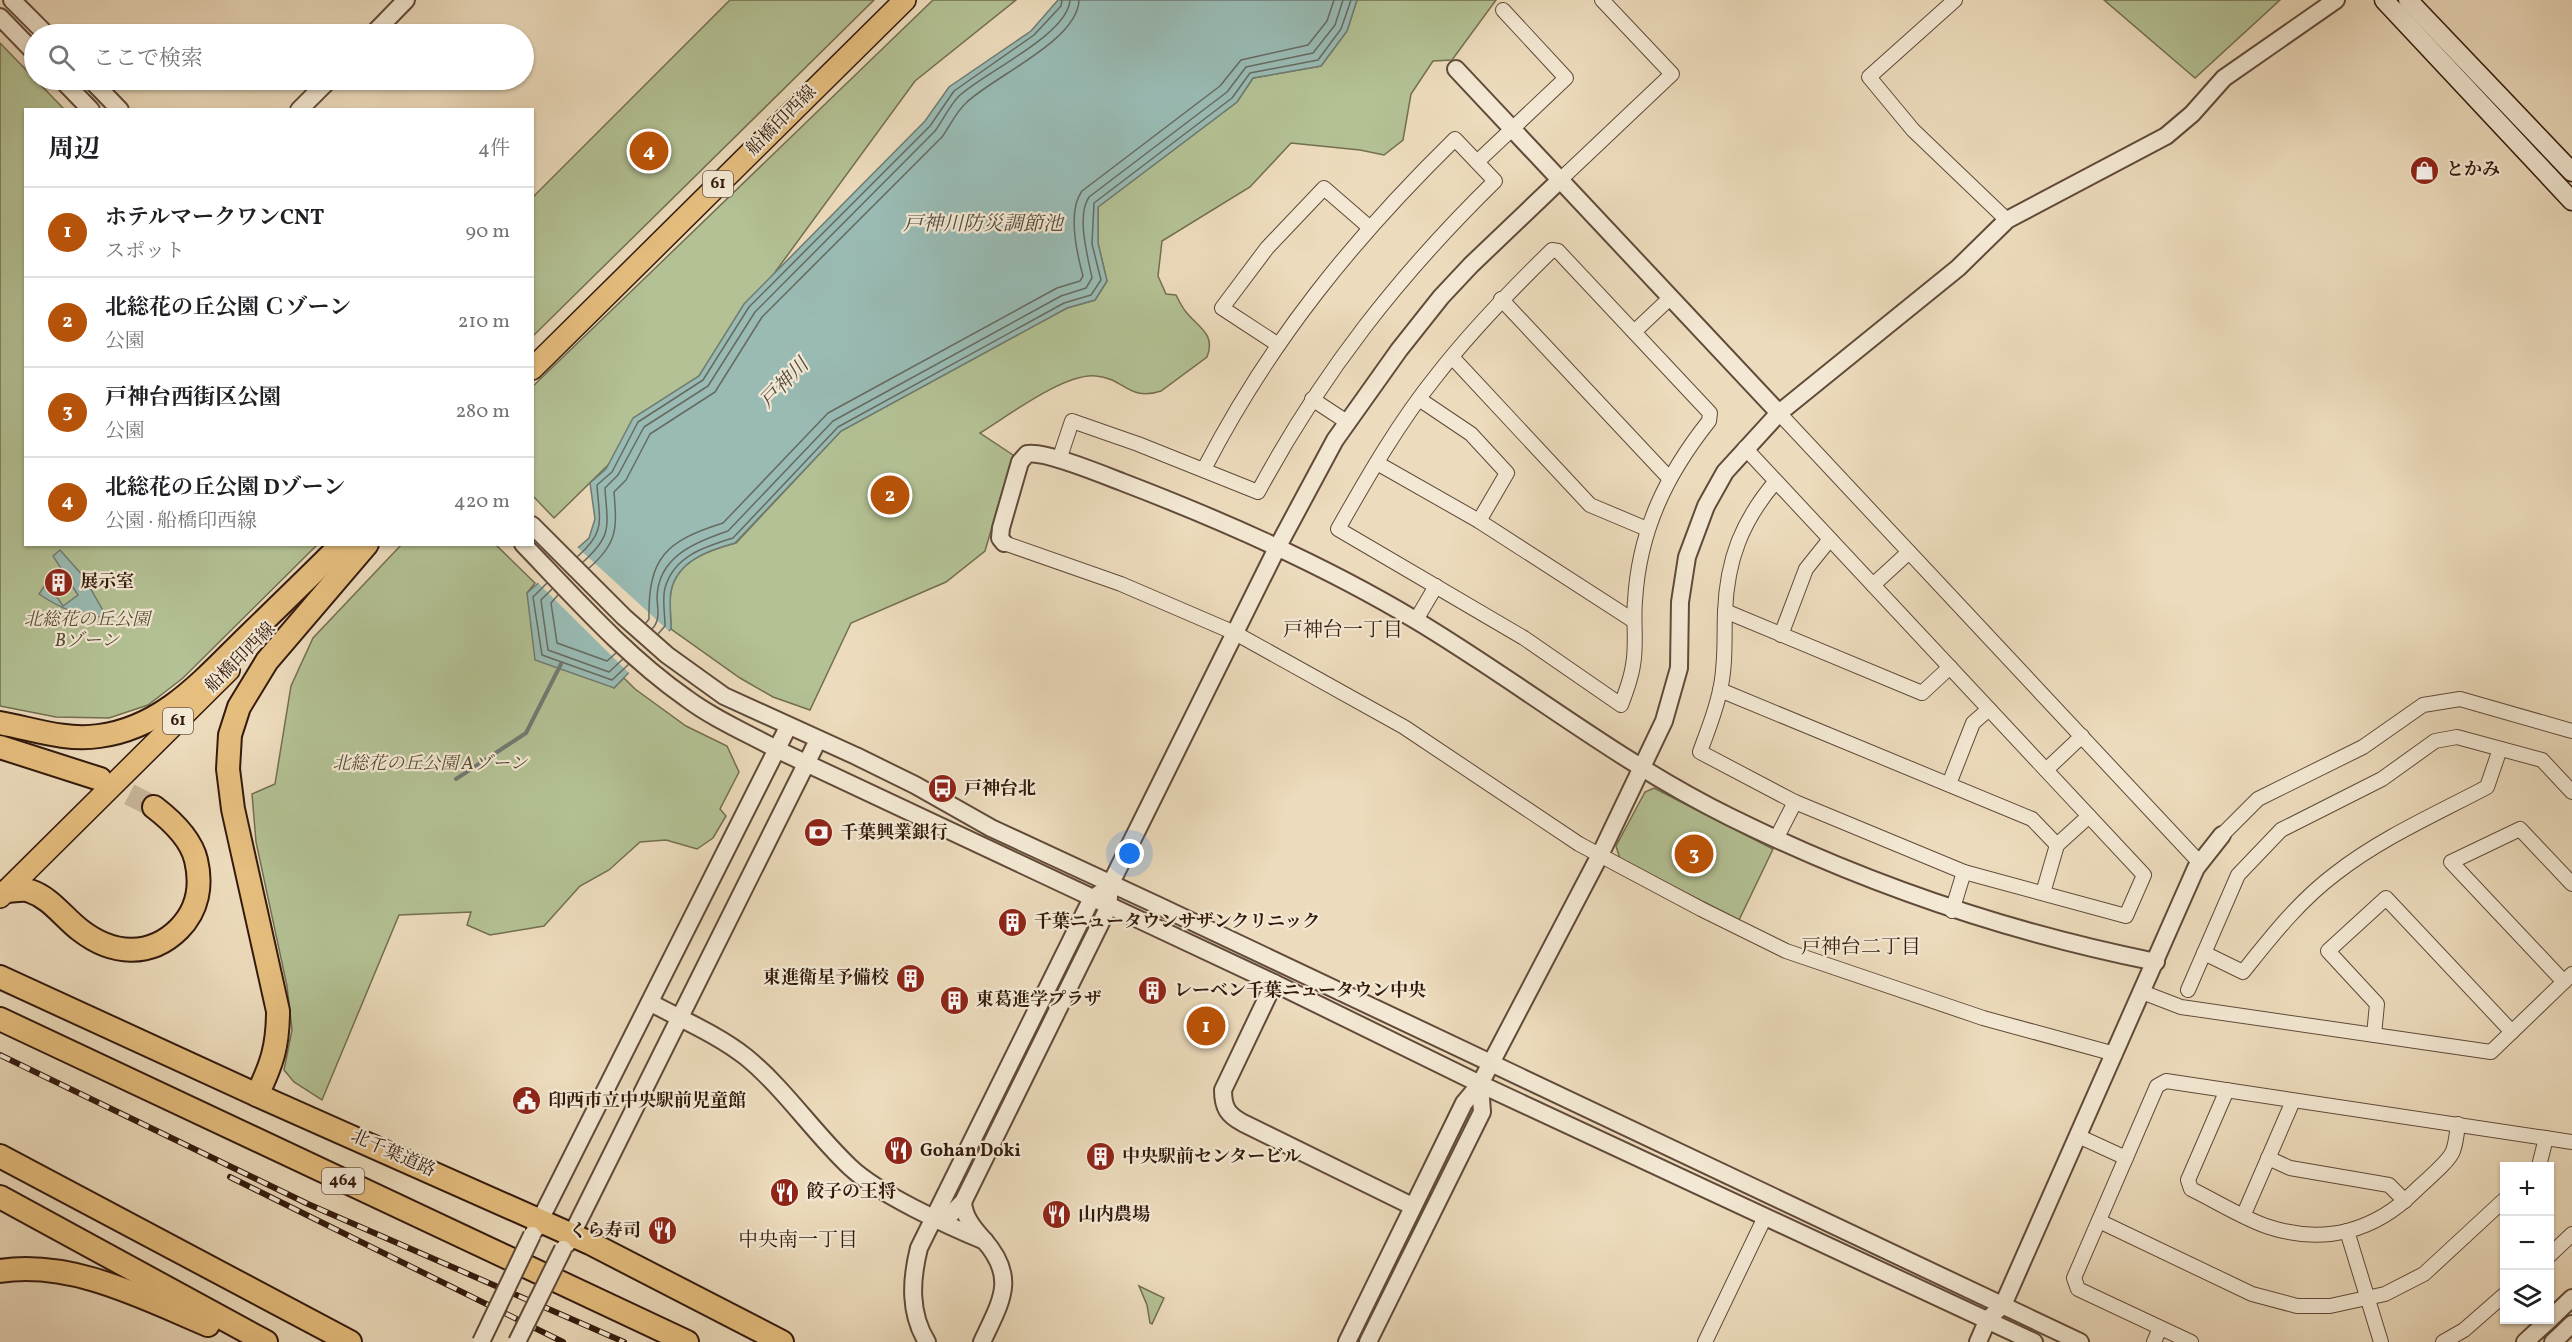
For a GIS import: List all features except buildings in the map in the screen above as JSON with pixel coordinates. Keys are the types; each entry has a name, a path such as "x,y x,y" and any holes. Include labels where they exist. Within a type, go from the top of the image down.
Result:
{"highway":[{"path":"0,723 73,737 116,733 150,720 173,707 203,680 340,546"},
{"path":"257,1095 274,1059 278,1036 278,1011 233,809 228,769 230,735 238,707 267,661 365,546"},
{"path":"0,747 99,779"},
{"path":"3,895 27,890 44,897 80,930 98,942 118,950 136,951 154,946 172,936 193,910 199,876 195,857 186,840 154,807"},
{"path":"0,965 135,1031 156,1047"},
{"name":"北千葉道路","path":"0,977 134,1040 156,1047 782,1342"},
{"name":"464","path":"0,1019 687,1342"},
{"path":"0,1156 350,1342"},
{"path":"0,1197 266,1342"},
{"path":"0,1271 50,1270 90,1279 144,1298 248,1342"}],"main road":[{"name":"船橋印西線","path":"534,367 904,0"},
{"path":"2384,0 2572,201"},
{"path":"2408,0 2572,172"},
{"name":"船橋印西線","path":"3,895 353,546"}],"street":[{"path":"12,0 36,24"},
{"path":"383,24 406,0"},
{"path":"933,1216 951,1214 963,1202 1108,908 1110,885 1277,548 1322,462 1347,422 1441,297 1471,265 1672,74 1602,0"},
{"path":"1955,0 1869,76 1913,130 2007,220"},
{"path":"1347,1342 1464,1103 1480,1084 1600,855 1664,721 1676,683 1680,650 1680,602 1687,557 1713,491 1745,448 1779,413 1959,268 2007,220 2166,136 2192,114 2224,78 2336,0"},
{"path":"1477,162 1566,78 1503,10"},
{"path":"0,17 24,42"},
{"path":"1456,69 2200,863"},
{"path":"72,90 90,108"},
{"path":"101,90 118,108"},
{"path":"301,108 319,90"},
{"path":"1059,460 1072,421 1204,469 1258,492 1312,399 1381,303 1431,246 1495,181 1455,139 1369,227 1277,344 1233,414 1204,469"},
{"path":"1277,344 1222,308 1255,263 1324,188 1369,227"},
{"path":"1552,250 1558,251 1710,413 1709,421 1669,478 1647,529 1637,576 1634,665 1621,705 1524,638 1338,529 1377,463 1419,399 1502,299 1552,250"},
{"path":"1634,332 1670,297"},
{"path":"1502,299 1669,478"},
{"path":"1452,357 1590,505 1647,529"},
{"path":"1312,399 1347,422"},
{"path":"1419,399 1471,434 1507,473 1479,520"},
{"path":"1745,448 1776,481 1873,585 1950,667 2144,875 2126,916 1964,872 1794,802 1700,752 1720,690 1725,654 1727,579 1738,539 1754,507 1776,481"},
{"path":"2115,1054 1983,1018 1786,951 1579,844 1404,728 1235,633 1121,584 1004,543 1000,538 1000,528 1020,462 1033,452 1059,460 1198,511 1277,548 1416,621 1643,768 1727,816 1848,872 1952,910 2099,951 2156,962"},
{"path":"1377,463 1479,520 1634,621"},
{"path":"534,527 667,655 698,679 751,711 915,785 991,828 1110,885 2080,1342"},
{"path":"1781,635 1806,569 1830,539"},
{"path":"525,546 609,633 652,673 687,699 778,750 1480,1084 1988,1319 2001,1335 2034,1342"},
{"path":"1873,585 1909,552"},
{"path":"1416,621 1436,586"},
{"path":"1725,611 1922,693 1950,667"},
{"path":"1720,690 2032,819 2057,845"},
{"path":"2001,1335 2003,1305 2200,863 2222,835 2258,799 2363,747 2423,705 2460,699 2572,731"},
{"path":"1949,784 1973,723 1989,709"},
{"path":"481,1342 788,728"},
{"path":"2046,770 2082,736"},
{"path":"2188,990 2238,875 2281,830 2382,779 2435,741 2457,737 2542,760 2572,792"},
{"path":"517,1342 818,740"},
{"path":"2204,953 2243,972 2289,915 2333,874 2369,850 2487,787 2500,749"},
{"path":"1776,839 1794,802"},
{"path":"2043,893 2057,845 2089,816"},
{"path":"2142,993 2181,1007 2491,1052 2568,978 2451,862 2520,829 2572,884"},
{"path":"1952,910 1964,872"},
{"path":"927,1342 918,1326 913,1284 919,1248 1091,900 1110,885"},
{"path":"2374,1035 2377,1004 2328,951 2386,898 2512,1032"},
{"path":"1274,984 1223,1090 1225,1109 1243,1123 1412,1206"},
{"path":"651,1004 745,1056 766,1075 852,1169 951,1227 985,1241"},
{"path":"2191,1342 2078,1289 2073,1278 2157,1086 2166,1081 2572,1142"},
{"path":"1368,1342 1482,1112 1480,1084"},
{"path":"2227,1090 2188,1180 2191,1190 2267,1227 2294,1234 2318,1237 2369,1225 2405,1201 2453,1154 2458,1124"},
{"path":"2244,1214 2293,1101"},
{"path":"2078,1136 2126,1158"},
{"path":"2540,1162 2546,1138"},
{"path":"2268,1158 2290,1168 2389,1185 2405,1201"},
{"path":"963,1202 972,1228 996,1255 1003,1269 1005,1285 1002,1298 982,1342"},
{"path":"2099,1221 2253,1294 2297,1305 2330,1306 2368,1299 2424,1274 2500,1205"},
{"path":"1704,1342 1765,1217"},
{"path":"2348,1231 2381,1342"},
{"path":"2554,1252 2570,1240"},
{"path":"2554,1314 2572,1298"},
{"path":"2443,1342 2464,1330 2500,1299"},
{"path":"1978,1342 1988,1319 2003,1305"},
{"path":"2525,1342 2544,1324"},
{"path":"2553,1342 2572,1324"},
{"path":"2154,1342 2160,1328"}],"green space":[{"path":"730,0 874,0 534,335 534,196"},
{"path":"933,0 1016,0 915,81 699,376 554,518 534,497 534,385"},
{"path":"1357,0 1496,0 1452,60 1433,61 1411,94 1403,140 1384,155 1360,150 1291,143 1250,187 1162,241 1158,276 1166,294 1176,295 1186,312 1205,332 1209,343 1207,357 1161,391 1150,394 1134,392 1106,378 1096,376 1068,381 1036,397 980,433 1013,455 985,551 946,582 851,623 810,710 773,697 740,678 671,629 671,591 680,572 687,564 705,553 736,543 841,431 1067,308 1095,300 1107,281 1098,243 1098,207 1237,102 1253,78 1321,66 1347,31"},
{"path":"2104,0 2280,0 2195,78"},
{"name":"北総花の丘公園 Bゾーン","path":"0,43 24,68 24,90 46,90 63,108 24,108 24,546 316,546 183,678 148,705 109,718 56,717 0,706"},
{"name":"北総花の丘公園 Aゾーン","path":"400,546 497,546 535,583 527,593 614,688 624,678 635,689 686,726 727,746 739,772 720,809 726,816 713,838 697,849 666,840 640,842 609,870 580,886 544,926 490,935 467,925 471,912 399,915 322,1100 294,1082 284,1070 292,1030 287,986 256,842 252,794 275,784 291,686 313,638"},
{"path":"1654,788 1773,849 1739,920 1620,859 1616,846 1645,792"},
{"path":"1139,1286 1164,1298 1152,1324 1150,1323 1147,1305"}],"water":[{"name":"戸神川防災調節池","path":"1058,0 1357,0 1347,31 1321,66 1253,78 1237,102 1098,207 1098,243 1107,281 1095,300 1067,308 841,431 735,543 705,553 687,564 674,581 671,591 671,629 614,688 535,660 527,593 589,538 595,519 590,483 606,469 633,418 699,376 744,304 925,121 949,87 1031,31"},
{"path":"60,550 84,577 106,616 81,614 55,603 39,594 47,582 63,606 78,595 53,556"}],"pier":[{"path":"576,546 671,633 631,675 536,581"}],"waterway":[{"name":"戸神川","path":"456,779 526,733 561,664"}],"tunnel":[{"path":"100,779 154,807"}],"railway":[{"path":"0,1055 308,1204 624,1342"},
{"path":"230,1177 563,1342"}],"place":[{"name":"北総花の丘公園 Dゾーン","path":"649,151"},
{"name":"とかみ","path":"2425,170"},
{"name":"北総花の丘公園 Ｃゾーン","path":"890,495"},
{"name":"展示室","path":"59,582"},
{"name":"戸神台北","path":"943,789"},
{"name":"千葉興業銀行","path":"819,833"},
{"name":"戸神台西街区公園","path":"1694,854"},
{"name":"千葉ニュータウンサザンクリニック","path":"1013,922"},
{"name":"東進衛星予備校","path":"910,978"},
{"name":"レーベン千葉ニュータウン中央","path":"1153,991"},
{"name":"東葛進学プラザ","path":"955,1000"},
{"name":"ホテルマークワンCNT","path":"1206,1026"},
{"name":"印西市立中央駅前児童館","path":"527,1101"},
{"name":"Gohan Doki","path":"899,1151"},
{"name":"中央駅前センタービル","path":"1101,1157"},
{"name":"餃子の王将","path":"785,1192"},
{"name":"山内農場","path":"1057,1215"},
{"name":"くら寿司","path":"662,1231"}],"district":[{"name":"戸神台一丁目","path":"1343,631"},
{"name":"戸神台二丁目","path":"1861,948"},
{"name":"中央南一丁目","path":"798,1241"}]}
